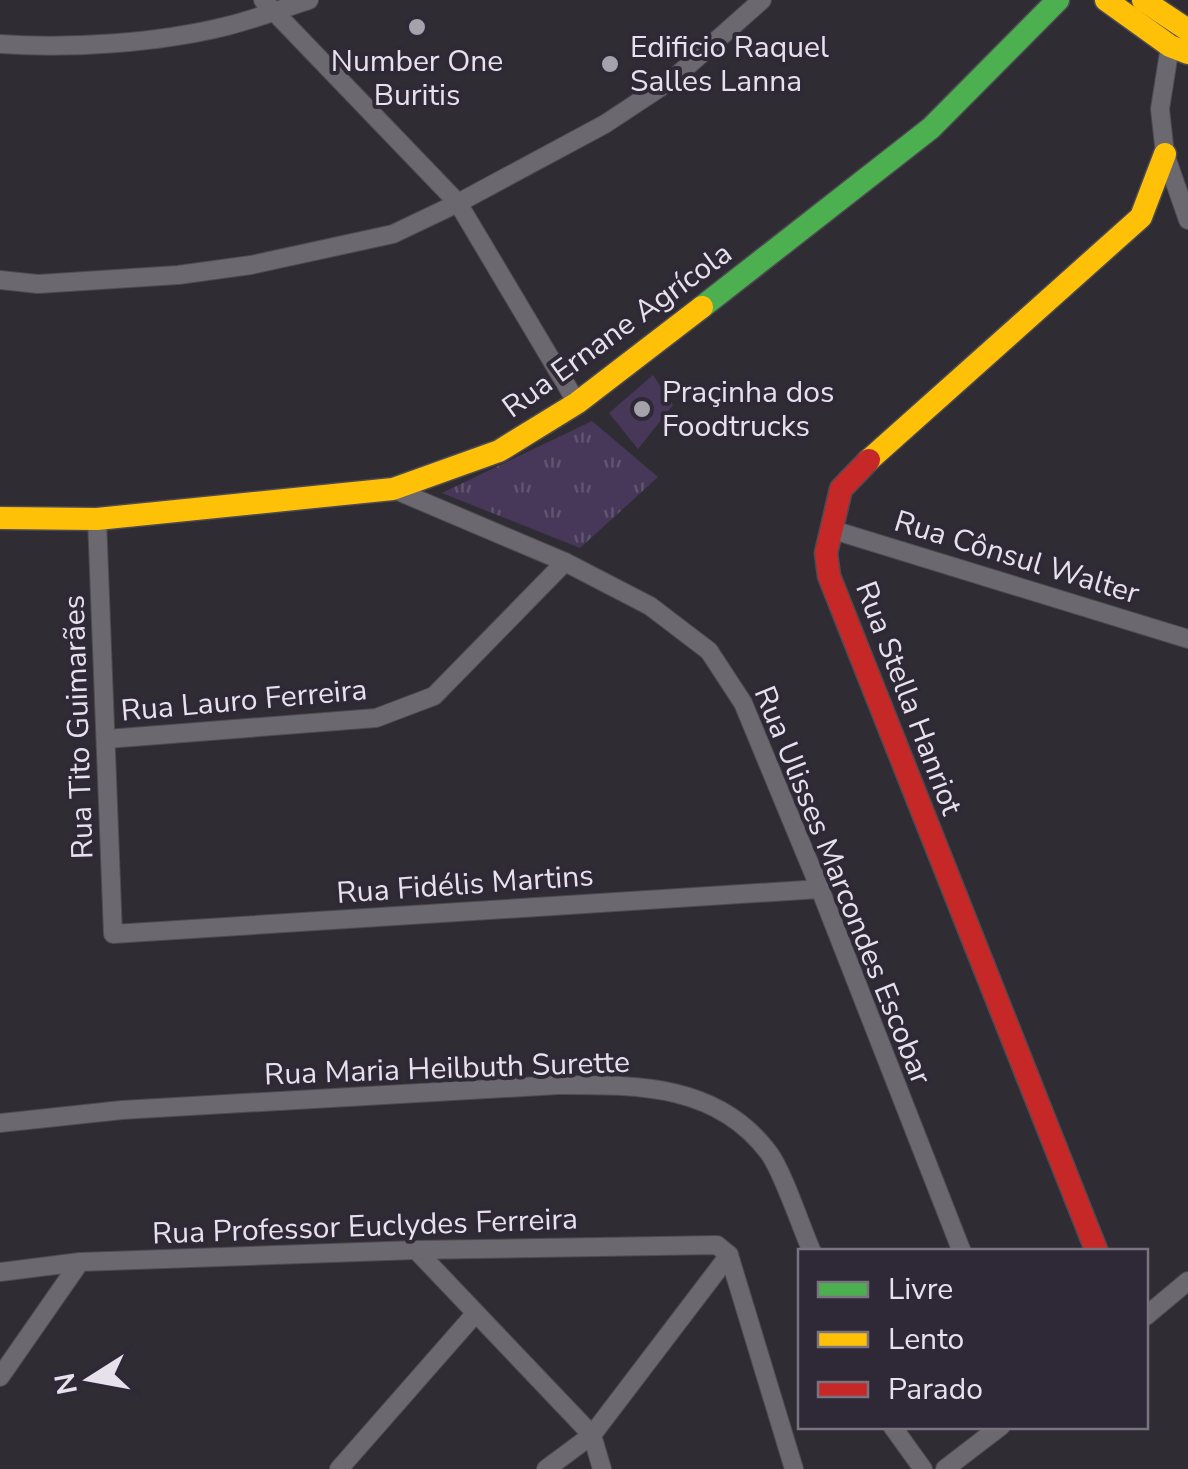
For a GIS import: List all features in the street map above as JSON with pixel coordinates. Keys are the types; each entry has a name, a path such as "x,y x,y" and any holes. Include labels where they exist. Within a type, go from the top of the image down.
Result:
{"street":[{"path":"0,44 154,39 229,26 267,6 310,0"},
{"path":"0,280 55,282 178,275 251,266 393,234 605,124 673,79 762,0"},
{"name":"Rua Ernane Agrícola","path":"0,518 97,518 393,490 499,451 577,403 817,220 931,128 1058,0"},
{"path":"1106,0 1182,43"},
{"path":"1143,0 1182,43"},
{"path":"267,6 458,203 577,403"},
{"path":"1182,43 1160,109 1165,154 1188,220"},
{"name":"Rua Stella Hanriot","path":"1096,1249 829,576 826,553 841,489 1141,217 1165,154"},
{"name":"Rua Ulisses Marcondes Escobar","path":"393,490 565,562 650,606 709,652 743,703 961,1249"},
{"name":"Rua Tito Guimarães","path":"97,518 113,934"},
{"name":"Rua Cônsul Walter","path":"830,529 1188,638"},
{"name":"Rua Lauro Ferreira","path":"107,740 376,718 402,710 434,696 565,562"},
{"name":"Rua Fidélis Martins","path":"113,934 820,889"},
{"name":"Rua Maria Heilbuth Surette","path":"0,1123 122,1110 558,1085 623,1085 684,1092 730,1116 770,1154 811,1249"},
{"name":"Rua Professor Euclydes Ferreira","path":"0,1272 80,1262 416,1250 716,1245 729,1255"},
{"path":"416,1250 592,1435 602,1469"},
{"path":"546,1469 592,1435 729,1255"},
{"path":"729,1255 794,1469"},
{"path":"0,1377 80,1262"},
{"path":"1148,1314 1188,1280"},
{"path":"340,1469 475,1314"},
{"path":"894,1429 923,1469"},
{"path":"945,1469 997,1429"}],"green space":[{"name":"Praçinha dos Foodtrucks","path":"653,375 673,405 638,449 609,413"},
{"path":"592,421 658,477 580,548 442,493"}],"traffic: fast":[{"path":"702,307 931,128 1058,0"}],"traffic: slow":[{"path":"1106,0 1170,46 1188,53"},
{"path":"1143,0 1188,30"},
{"path":"869,460 1141,217 1165,154"},
{"path":"0,518 97,519 393,489 499,451 577,403 702,307"}],"traffic: jam":[{"path":"869,460 841,489 826,553 829,576 1096,1249"}],"place":[{"name":"Number One Buritis","path":"417,27"},
{"name":"Edificio Raquel Salles Lanna","path":"610,64"},
{"name":"Praçinha dos Foodtrucks","path":"642,409"}]}
